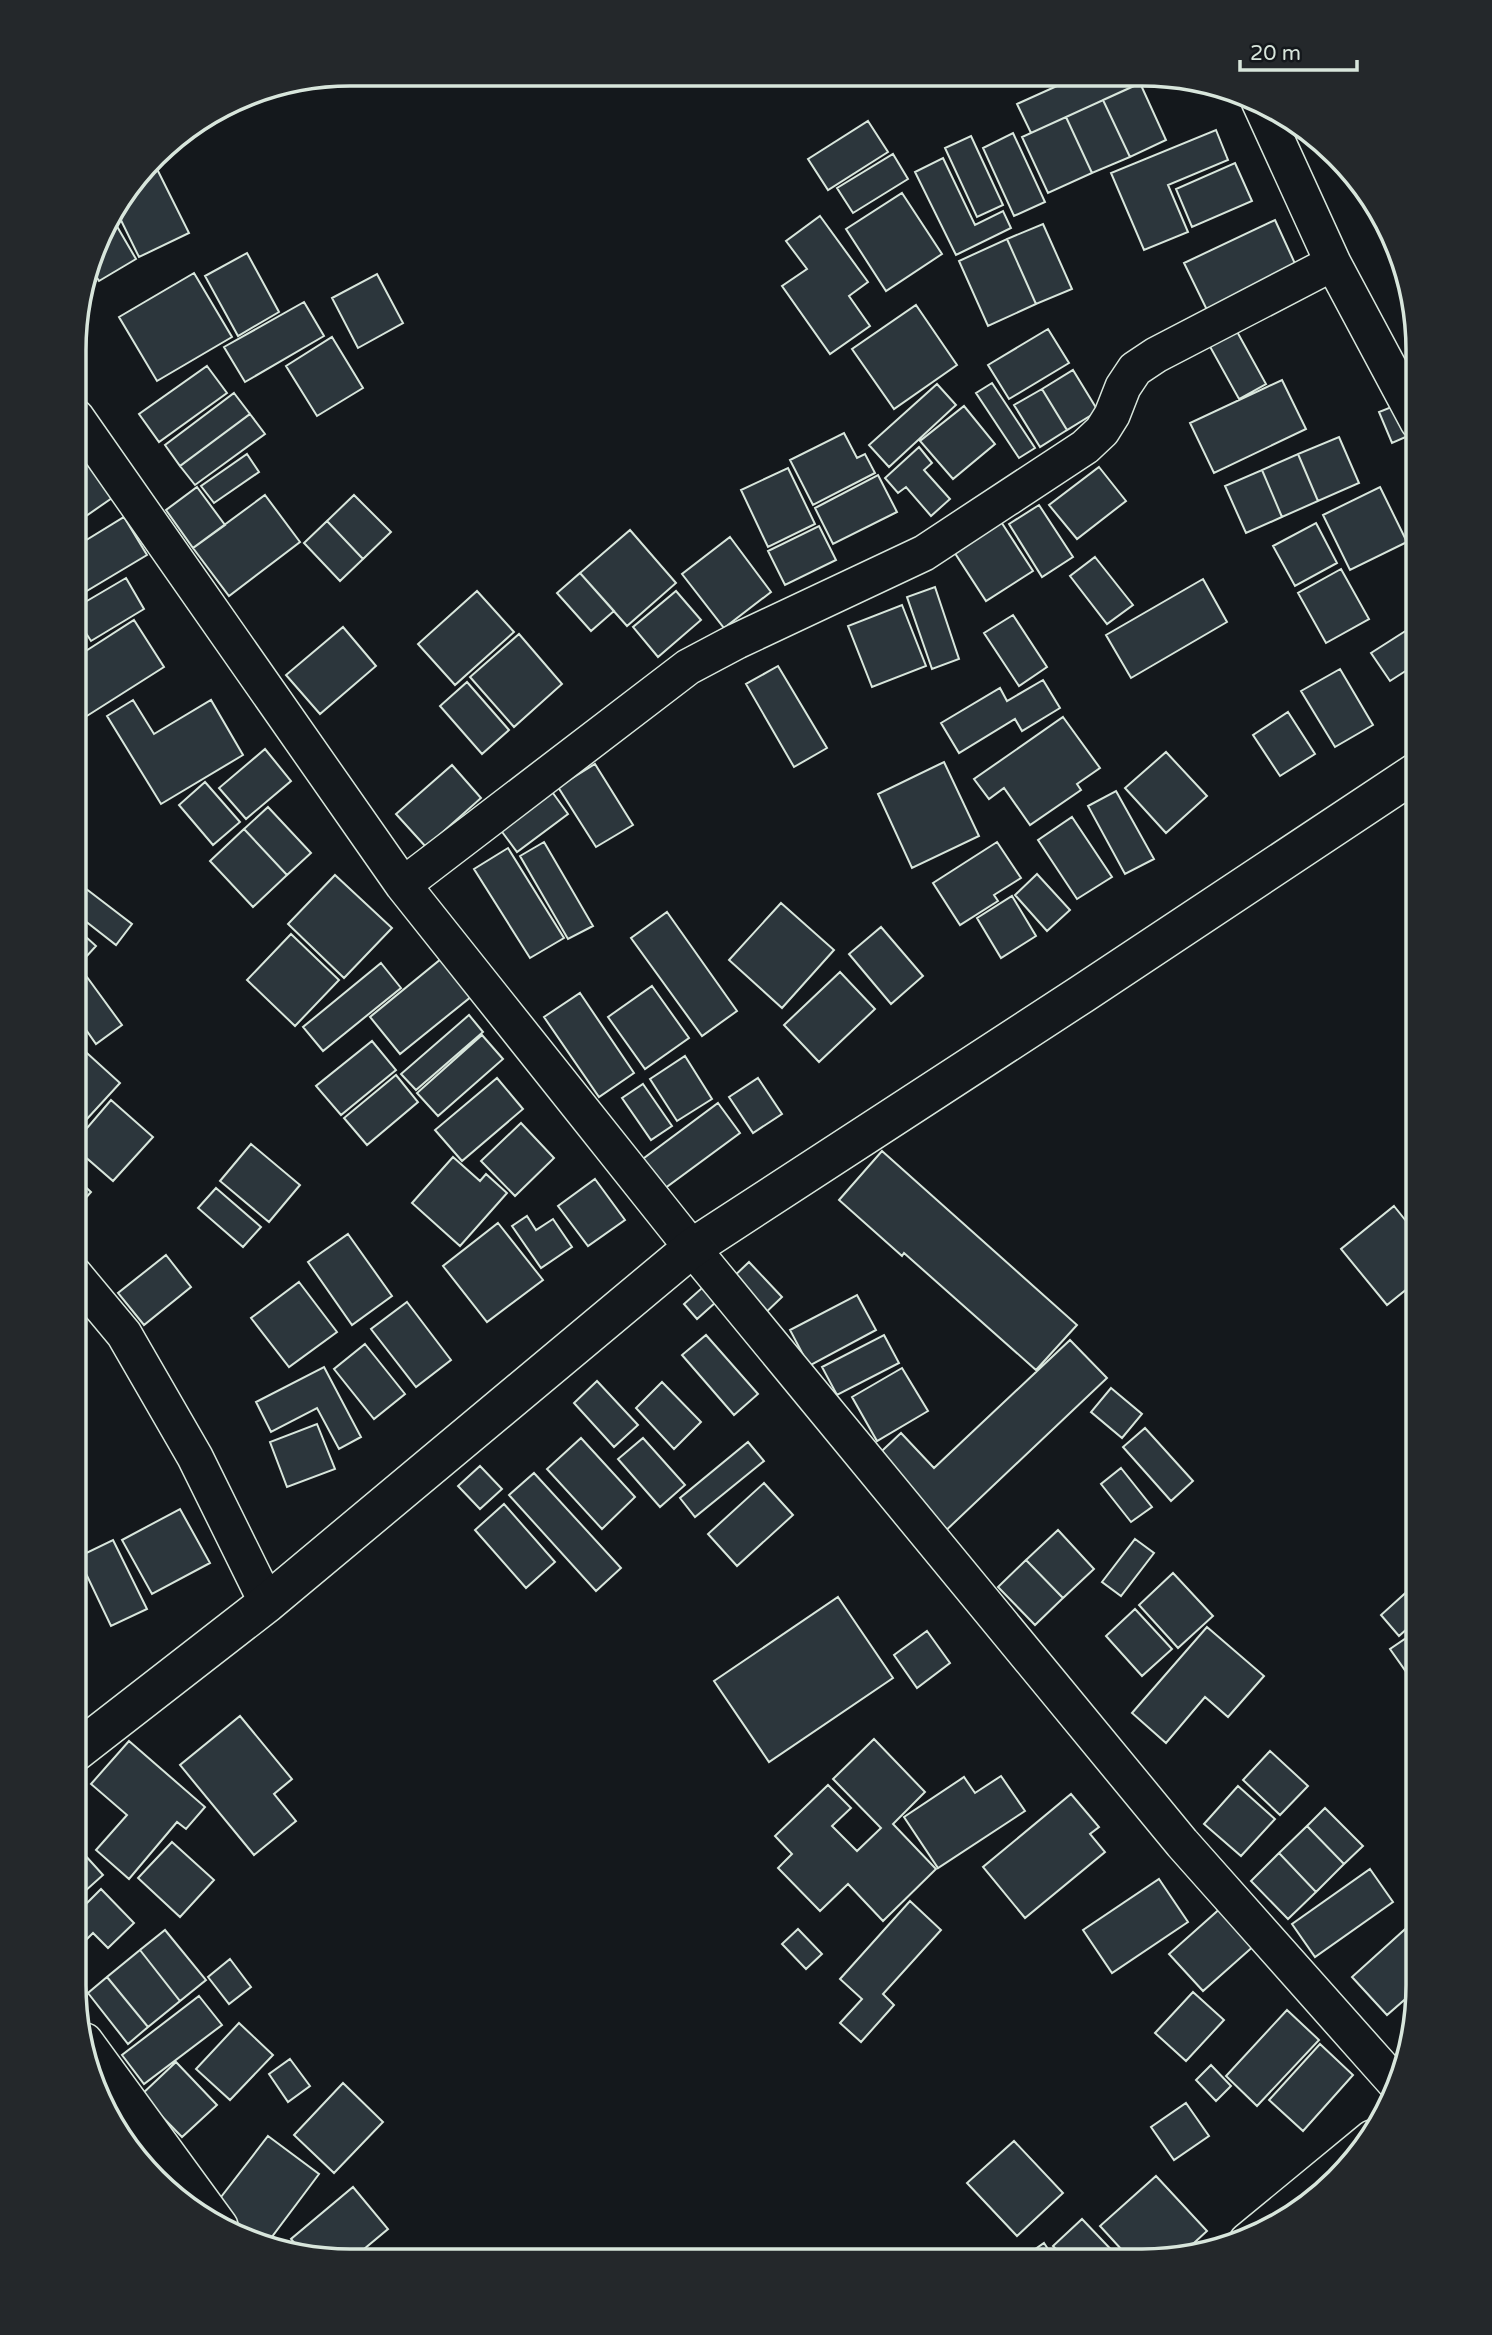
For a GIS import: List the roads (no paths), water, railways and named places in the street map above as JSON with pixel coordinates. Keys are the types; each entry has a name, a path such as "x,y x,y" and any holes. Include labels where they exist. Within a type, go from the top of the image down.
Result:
{"street":[{"path":"1266,117 1333,263 1406,398"},
{"path":"403,886 688,667 924,553 1085,447 1102,431 1112,415 1123,387 1135,369 1333,263"},
{"path":"86,431 403,886 692,1248 1182,1843 1390,2076"},
{"path":"86,1744 267,1604 692,1248 1406,779"},
{"path":"86,1287 124,1334 195,1457 267,1604"},
{"path":"95,2055 205,2206"}]}
